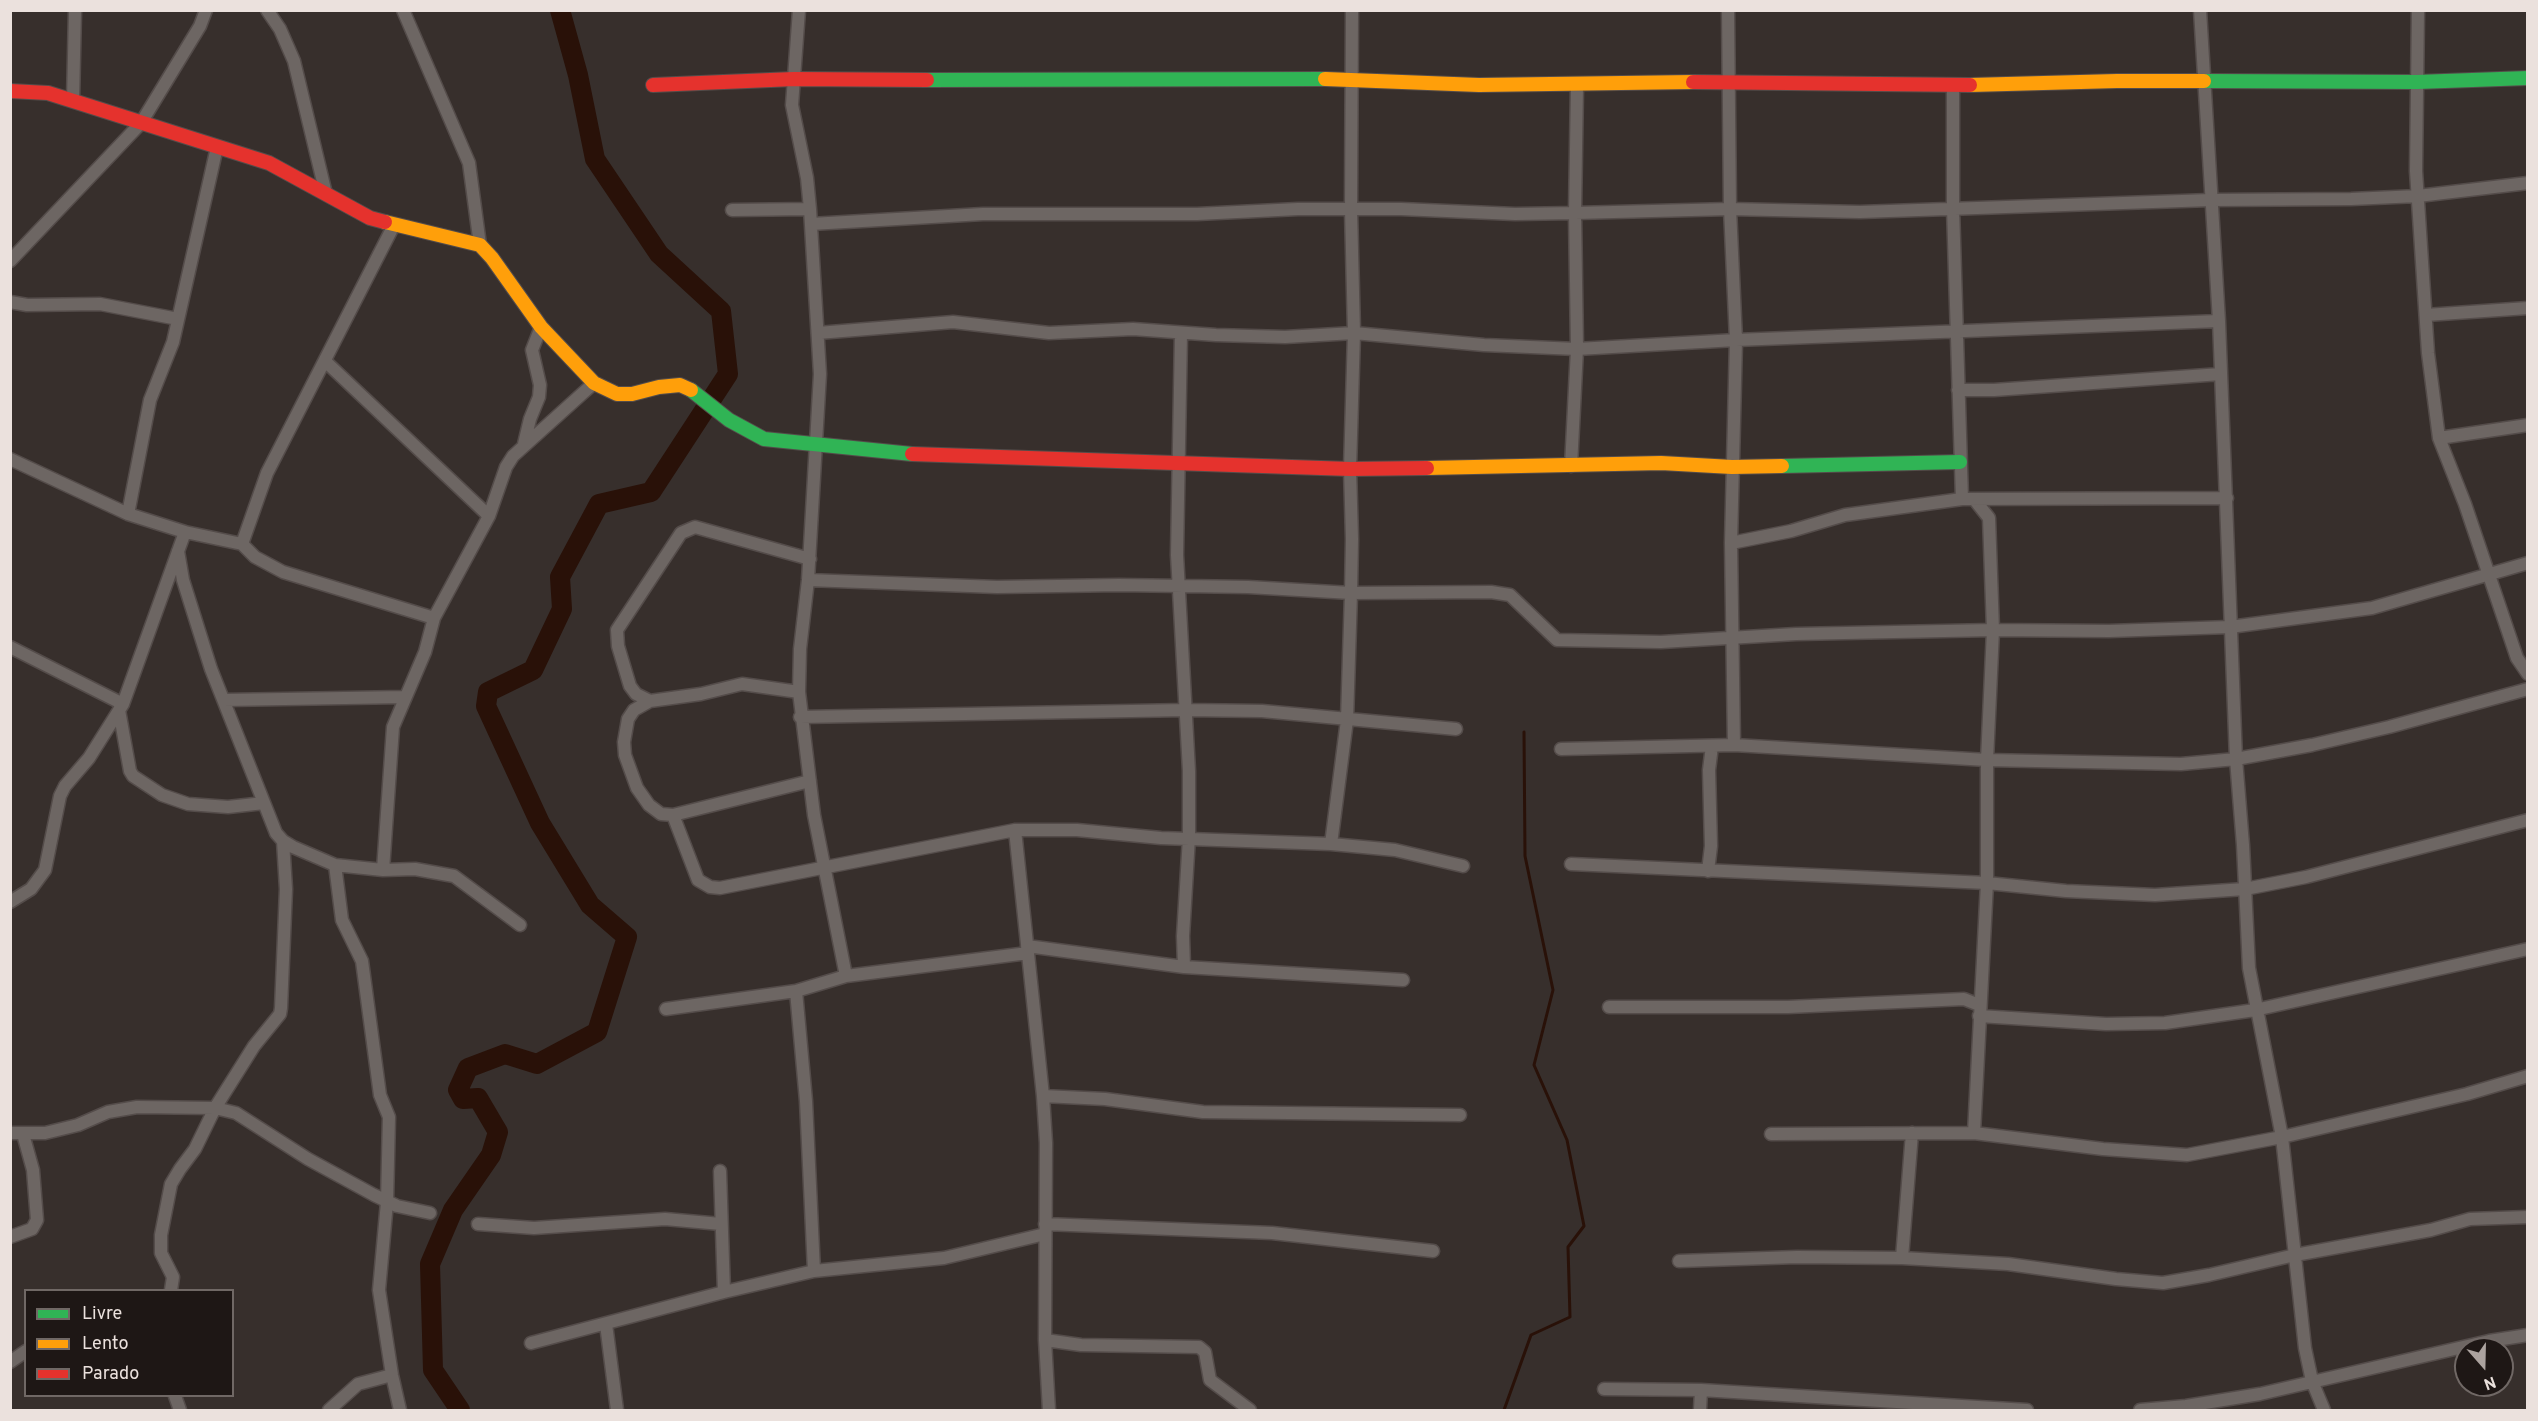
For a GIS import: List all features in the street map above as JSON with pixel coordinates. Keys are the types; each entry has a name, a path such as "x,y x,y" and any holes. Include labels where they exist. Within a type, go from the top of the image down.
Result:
{"street":[{"path":"73,101 75,10"},
{"path":"10,261 141,123 200,26 206,10"},
{"path":"267,10 280,29 294,61 326,194"},
{"path":"403,10 469,163 480,245"},
{"path":"798,10 792,105 807,178 820,374 810,559 800,649 800,717 846,976"},
{"path":"1330,844 1347,720 1351,592 1350,469 1354,333 1351,210 1352,10"},
{"path":"1728,10 1730,209 1736,340 1731,543 1734,745"},
{"path":"2200,10 2219,321 2236,759 2249,968 2255,1010 2269,1065 2282,1137 2301,1319 2312,1381 2324,1410"},
{"path":"2418,10 2418,196 2426,315 2439,438 2465,504 2517,657 2528,674"},
{"path":"653,85 794,79 1352,79 1479,85 1577,86 1728,81 1953,86 2204,81 2417,82 2528,78"},
{"path":"1571,466 1577,349 1575,213 1577,86"},
{"path":"1953,86 1953,208 1960,462 1968,499 1989,518"},
{"path":"10,91 48,93 269,163 370,218 480,245 492,258 541,327 594,383 617,394 632,394 659,387 680,385 694,391 729,420 764,439 934,456 1350,469 1661,463 1732,467 1960,462"},
{"path":"128,514 150,400 172,342 218,147"},
{"path":"811,224 983,214 1197,214 1298,209 1575,213 1730,209 1860,212 2211,200 2351,199 2418,196 2528,183"},
{"path":"732,210 810,209"},
{"path":"242,544 267,473 394,225"},
{"path":"10,302 27,305 100,304 178,319"},
{"path":"2426,315 2528,309"},
{"path":"818,333 953,322 1049,333 1133,329 1285,337 1354,333 1484,345 1577,349 1736,340 2219,321"},
{"path":"525,444 530,419 539,397 540,385 532,350 541,327"},
{"path":"1181,333 1177,555 1189,771 1184,967"},
{"path":"325,361 406,435 489,516"},
{"path":"1958,390 2221,374"},
{"path":"383,870 393,727 424,652 434,618 489,516 506,468 525,444 594,383"},
{"path":"2439,438 2528,425"},
{"path":"10,459 128,514 185,532 242,544 255,557 283,572 434,618"},
{"path":"1974,1133 1987,883 1987,760 1993,630 1989,518 2005,498"},
{"path":"1731,543 1791,531 1845,515 1968,499 2227,498"},
{"path":"650,701 636,694 630,686 618,646 617,630 662,566 681,533 695,527 810,559"},
{"path":"10,902 31,889 45,870 60,796 65,786 89,758 121,707 185,532"},
{"path":"178,550 183,580 193,614 224,700 276,833 283,841 293,848 335,865 383,870 415,869 454,876 520,925"},
{"path":"808,580 997,587 1179,586 1351,592 1491,592 1510,595 1521,603 1551,636 1564,641 1661,642 1796,634 1993,630 2109,631 2230,627 2372,608 2528,563"},
{"path":"10,647 121,707"},
{"path":"799,692 742,684 701,694 650,701 634,710 628,718 624,742 625,755 642,797 661,814 673,815 810,782"},
{"path":"1562,750 1734,745 1987,760 2181,764 2236,759 2389,727 2528,689"},
{"path":"224,700 405,697"},
{"path":"121,707 130,771 133,776 162,795 188,804 228,807 264,803"},
{"path":"800,717 1186,710 1262,711 1456,729"},
{"path":"1708,871 1711,846 1709,790 1712,746"},
{"path":"673,815 698,879 710,887 720,888 1015,830 1067,830 1161,838 1189,837 1330,844 1395,850 1463,866"},
{"path":"1571,864 1987,883 2066,891 2155,895 2245,889 2394,856 2528,820"},
{"path":"1015,830 1043,1096 1049,1410"},
{"path":"171,1289 173,1277 161,1252 161,1235 171,1184 195,1149 215,1108 254,1046 280,1014 286,889 283,841"},
{"path":"335,865 342,920 362,961 380,1095 389,1118 387,1202 379,1290 392,1375 400,1410"},
{"path":"1964,999 1979,1011 2106,1024 2153,1023 2255,1010 2528,949"},
{"path":"666,1009 796,991 846,976 1027,950 1184,967 1403,980"},
{"path":"1609,1007 1788,1007 1964,999 1980,987"},
{"path":"796,991 806,1101 814,1271"},
{"path":"1771,1134 1974,1133 2103,1149 2187,1155 2282,1137 2467,1094 2528,1076"},
{"path":"1043,1096 1105,1098 1203,1112 1460,1115"},
{"path":"10,1237 32,1229 37,1220 33,1170 17,1134 45,1133 67,1128 108,1112 137,1107 215,1108 236,1113 308,1159 387,1202 429,1213"},
{"path":"1902,1258 1912,1133"},
{"path":"720,1171 724,1292"},
{"path":"1679,1261 1797,1257 1902,1258 2008,1263 2116,1279 2163,1282 2209,1275 2295,1255 2431,1230 2470,1219 2528,1217"},
{"path":"478,1224 534,1228 665,1219 721,1224"},
{"path":"531,1343 724,1292 814,1271 944,1258 1045,1229 1272,1233 1433,1251"},
{"path":"606,1324 616,1410"},
{"path":"2140,1410 2186,1406 2260,1394 2489,1341 2528,1335"},
{"path":"1046,1340 1081,1345 1199,1347 1205,1352 1210,1380 1250,1410"},
{"path":"10,1362 24,1352"},
{"path":"329,1410 358,1384 392,1375"},
{"path":"1604,1389 1701,1390 2027,1410"},
{"path":"1700,1410 1701,1390"}],"waterway":[{"path":"460,1410 433,1370 430,1264 453,1210 491,1155 498,1132 478,1098 463,1099 458,1090 468,1068 505,1054 537,1064 597,1032 627,937 590,905 540,823 486,706 488,692 533,670 562,609 560,577 599,504 651,492 728,374 721,311 659,254 595,159 578,75 560,10"},
{"path":"1504,1410 1531,1335 1570,1317 1568,1247 1584,1226 1567,1140 1534,1065 1553,990 1525,856 1524,732"}],"traffic: fast":[{"path":"2204,81 2417,82 2528,78"},
{"path":"927,80 1325,79"},
{"path":"691,390 729,420 764,439 912,454"},
{"path":"1782,466 1960,462"}],"traffic: slow":[{"path":"1325,79 1479,85 1693,82"},
{"path":"1970,85 2204,81"},
{"path":"385,222 480,245 492,258 541,327 594,383 617,394 632,394 659,387 680,385 691,390"},
{"path":"1427,468 1661,463 1732,467 1782,466"}],"traffic: jam":[{"path":"653,85 794,79 927,80"},
{"path":"1693,82 1970,85"},
{"path":"10,91 48,93 269,163 370,218 385,222"},
{"path":"912,454 1350,469 1427,468"}]}
